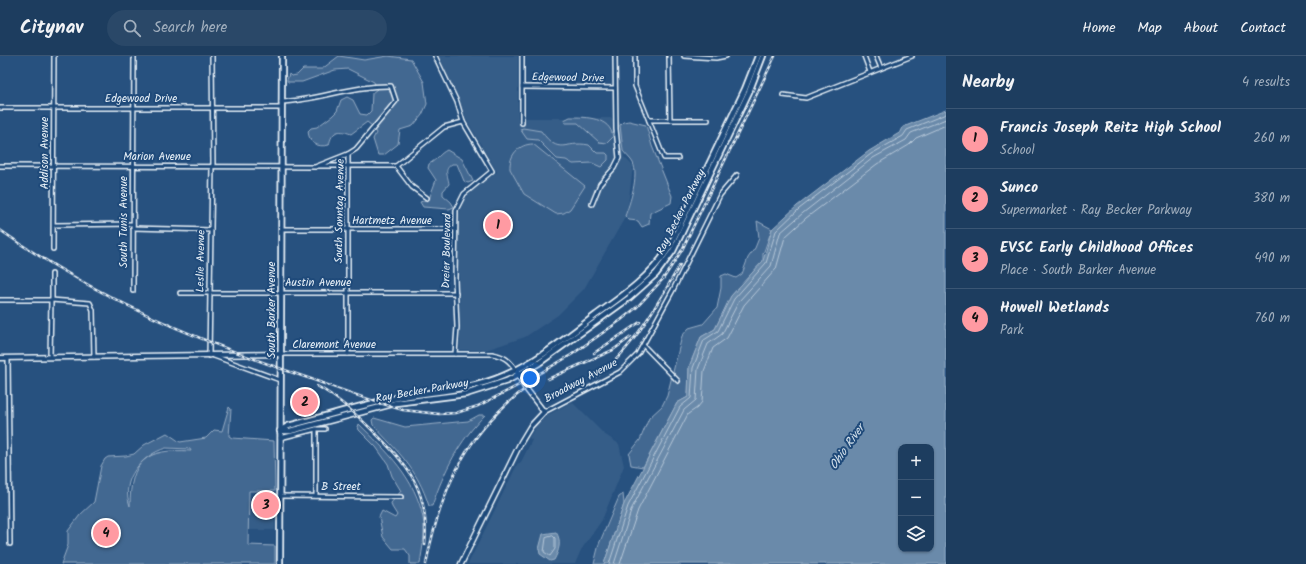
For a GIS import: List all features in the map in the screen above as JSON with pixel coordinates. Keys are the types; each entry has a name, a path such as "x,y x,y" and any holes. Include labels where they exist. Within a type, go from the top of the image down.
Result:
{"main road":[{"name":"Ray Becker Parkway","path":"517,373 626,294 657,264 674,239 745,89 758,56"},
{"name":"Ray Becker Parkway","path":"280,431 290,431 396,403 466,394 497,384 538,363 629,298 661,268 678,241 752,85 763,56"},
{"name":"South Barker Avenue","path":"280,564 282,57"}],"street":[{"name":"Addison Avenue","path":"53,249 54,56"},
{"name":"South Tunis Avenue","path":"133,292 134,56"},
{"name":"Leslie Avenue","path":"209,356 212,56"},
{"path":"282,57 287,56"},
{"name":"Dreier Boulevard","path":"435,56 457,102 463,122 492,171 469,189 460,200 456,210 457,327 455,354"},
{"path":"522,56 522,124"},
{"path":"592,204 600,184 614,168 619,158 616,129 615,56"},
{"path":"634,56 635,86 664,158 678,158"},
{"path":"669,56 670,120"},
{"path":"684,56 716,58 726,56"},
{"path":"864,56 870,72"},
{"path":"876,56 881,68"},
{"path":"783,96 806,98 912,56"},
{"name":"South Sonntag Avenue","path":"282,102 309,99 364,87 391,86 396,101 360,145 348,154 348,354"},
{"name":"Edgewood Drive","path":"522,87 615,88"},
{"name":"Edgewood Drive","path":"0,108 282,108"},
{"path":"649,120 708,120"},
{"path":"427,198 412,187 396,166 444,127 463,122"},
{"name":"Marion Avenue","path":"315,166 348,154"},
{"name":"Marion Avenue","path":"0,166 396,166"},
{"name":"Broadway Avenue","path":"461,564 521,442 530,427 544,412 620,372 635,358 644,346 720,195 737,175"},
{"path":"54,225 133,226 211,230"},
{"name":"Hartmetz Avenue","path":"281,230 455,229"},
{"path":"50,357 52,274"},
{"name":"Austin Avenue","path":"180,293 456,293"},
{"path":"0,300 52,300 86,302 91,304 93,310 94,357"},
{"path":"644,346 678,381"},
{"name":"Claremont Avenue","path":"0,358 280,354 500,355 507,359 524,386 544,412"},
{"path":"214,356 280,380"},
{"path":"8,358 10,544"},
{"path":"280,438 316,429 325,429"},
{"path":"316,429 316,496"},
{"name":"B Street","path":"280,496 401,497"}],"shaded area":[{"path":"339,56 364,60 388,56 411,59 424,82 427,104 422,115 413,126 400,130 398,144 384,155 378,155 373,139 376,133 372,126 367,122 351,134 336,132 330,140 329,145 317,145 310,139 308,131 311,128 317,127 332,116 337,111 341,100 347,97 353,100 360,114 367,115 371,111 372,93 377,89 374,82 348,69 335,70 302,82 288,82 287,80 289,74 291,76 297,75 303,69 322,69"},
{"path":"439,56 518,56 518,118 610,118 622,123 624,157 633,166 627,214 584,289 558,315 525,337 486,350 460,350 458,216 464,200 479,184 497,172 466,119 458,97"},
{"path":"570,117 590,118 602,122 611,130 613,137 607,143 599,142 578,123 565,123 564,120"},
{"path":"629,121 646,125 652,146 672,196 671,203 650,213 649,224 642,227 638,221 629,220 625,216 633,190 635,168 631,160 623,151 620,125 623,122"},
{"path":"523,128 541,131 547,139 558,146 574,144 589,145 597,153 606,153 608,155 608,160 601,167 592,163 573,164 566,160 557,159 538,140 527,139 520,129"},
{"path":"533,144 585,186 570,209 564,213 556,214 524,194 510,169 511,159 516,151 523,146"},
{"path":"447,150 462,159 473,181 468,183 464,181 457,164 452,164 449,166 447,171 449,184 443,191 443,195 454,207 449,209 423,207 420,202 429,199 436,180 428,168 429,164"},
{"path":"757,221 772,229 763,254 763,261 731,296 715,329 701,337 689,367 688,397 677,403 643,467 631,465 629,454 640,440 649,418 662,406 667,396 682,336 689,328 703,324 717,308 721,288 721,276 726,274 736,278 742,274 748,258 755,248 759,238"},
{"path":"572,402 604,434 619,444 624,466 602,520 581,550 575,564 468,564 518,463 520,464 532,440 529,438 537,425 548,415"},
{"path":"229,407 231,409 229,436 232,438 274,441 275,491 249,491 248,545 275,546 275,564 61,564 68,545 68,531 80,515 94,502 101,466 105,459 108,457 134,454 144,445 167,433 180,442 206,438 214,430 222,431","holes":["166,448 190,449 191,451 162,452 152,455 144,460 149,456","144,461 137,468 133,478 130,506 128,487 135,470 141,462"]},
{"path":"479,415 485,415 467,435 453,457 432,506 429,506 419,481 413,471 399,452 373,425 372,420 374,418 405,427 468,421"},
{"path":"359,424 389,455 407,478 414,491 424,523 420,564 410,564 410,556 405,549 393,549 383,537 379,517 382,511 395,518 397,515 391,503 401,491 392,476 388,464 376,447 359,430"},
{"path":"623,494 624,504 604,564 594,564 599,544 619,497"},
{"path":"249,511 275,511 275,530 248,530"}],"water":[{"name":"Ohio River","path":"946,110 946,564 604,564 624,504 677,403 688,397 689,367 701,337 715,329 731,296 763,261 772,229 797,206 869,151 901,132 903,127"},
{"path":"556,532 559,539 558,550 554,560 550,561 540,554 539,549 543,534"}],"railway":[{"path":"0,230 37,255 74,277 150,316 189,333 269,365 403,410 439,414 456,413 478,406 523,383 571,355 637,307 663,279 682,250 775,56"},
{"path":"593,378 606,369 631,343 653,311 680,265"},
{"path":"594,353 640,322"},
{"path":"548,379 613,350 631,337"},
{"path":"426,564 432,536 440,510 449,485 460,462 474,440 491,420 510,401 533,383"},
{"path":"317,386 339,400 359,417 406,467 414,480 424,509 426,526 425,545"}],"place":[{"name":"Francis Joseph Reitz High School","path":"498,225"},
{"name":"Sunco","path":"305,402"},
{"name":"EVSC Early Childhood Offices","path":"266,505"},
{"name":"Howell Wetlands","path":"106,533"}]}
